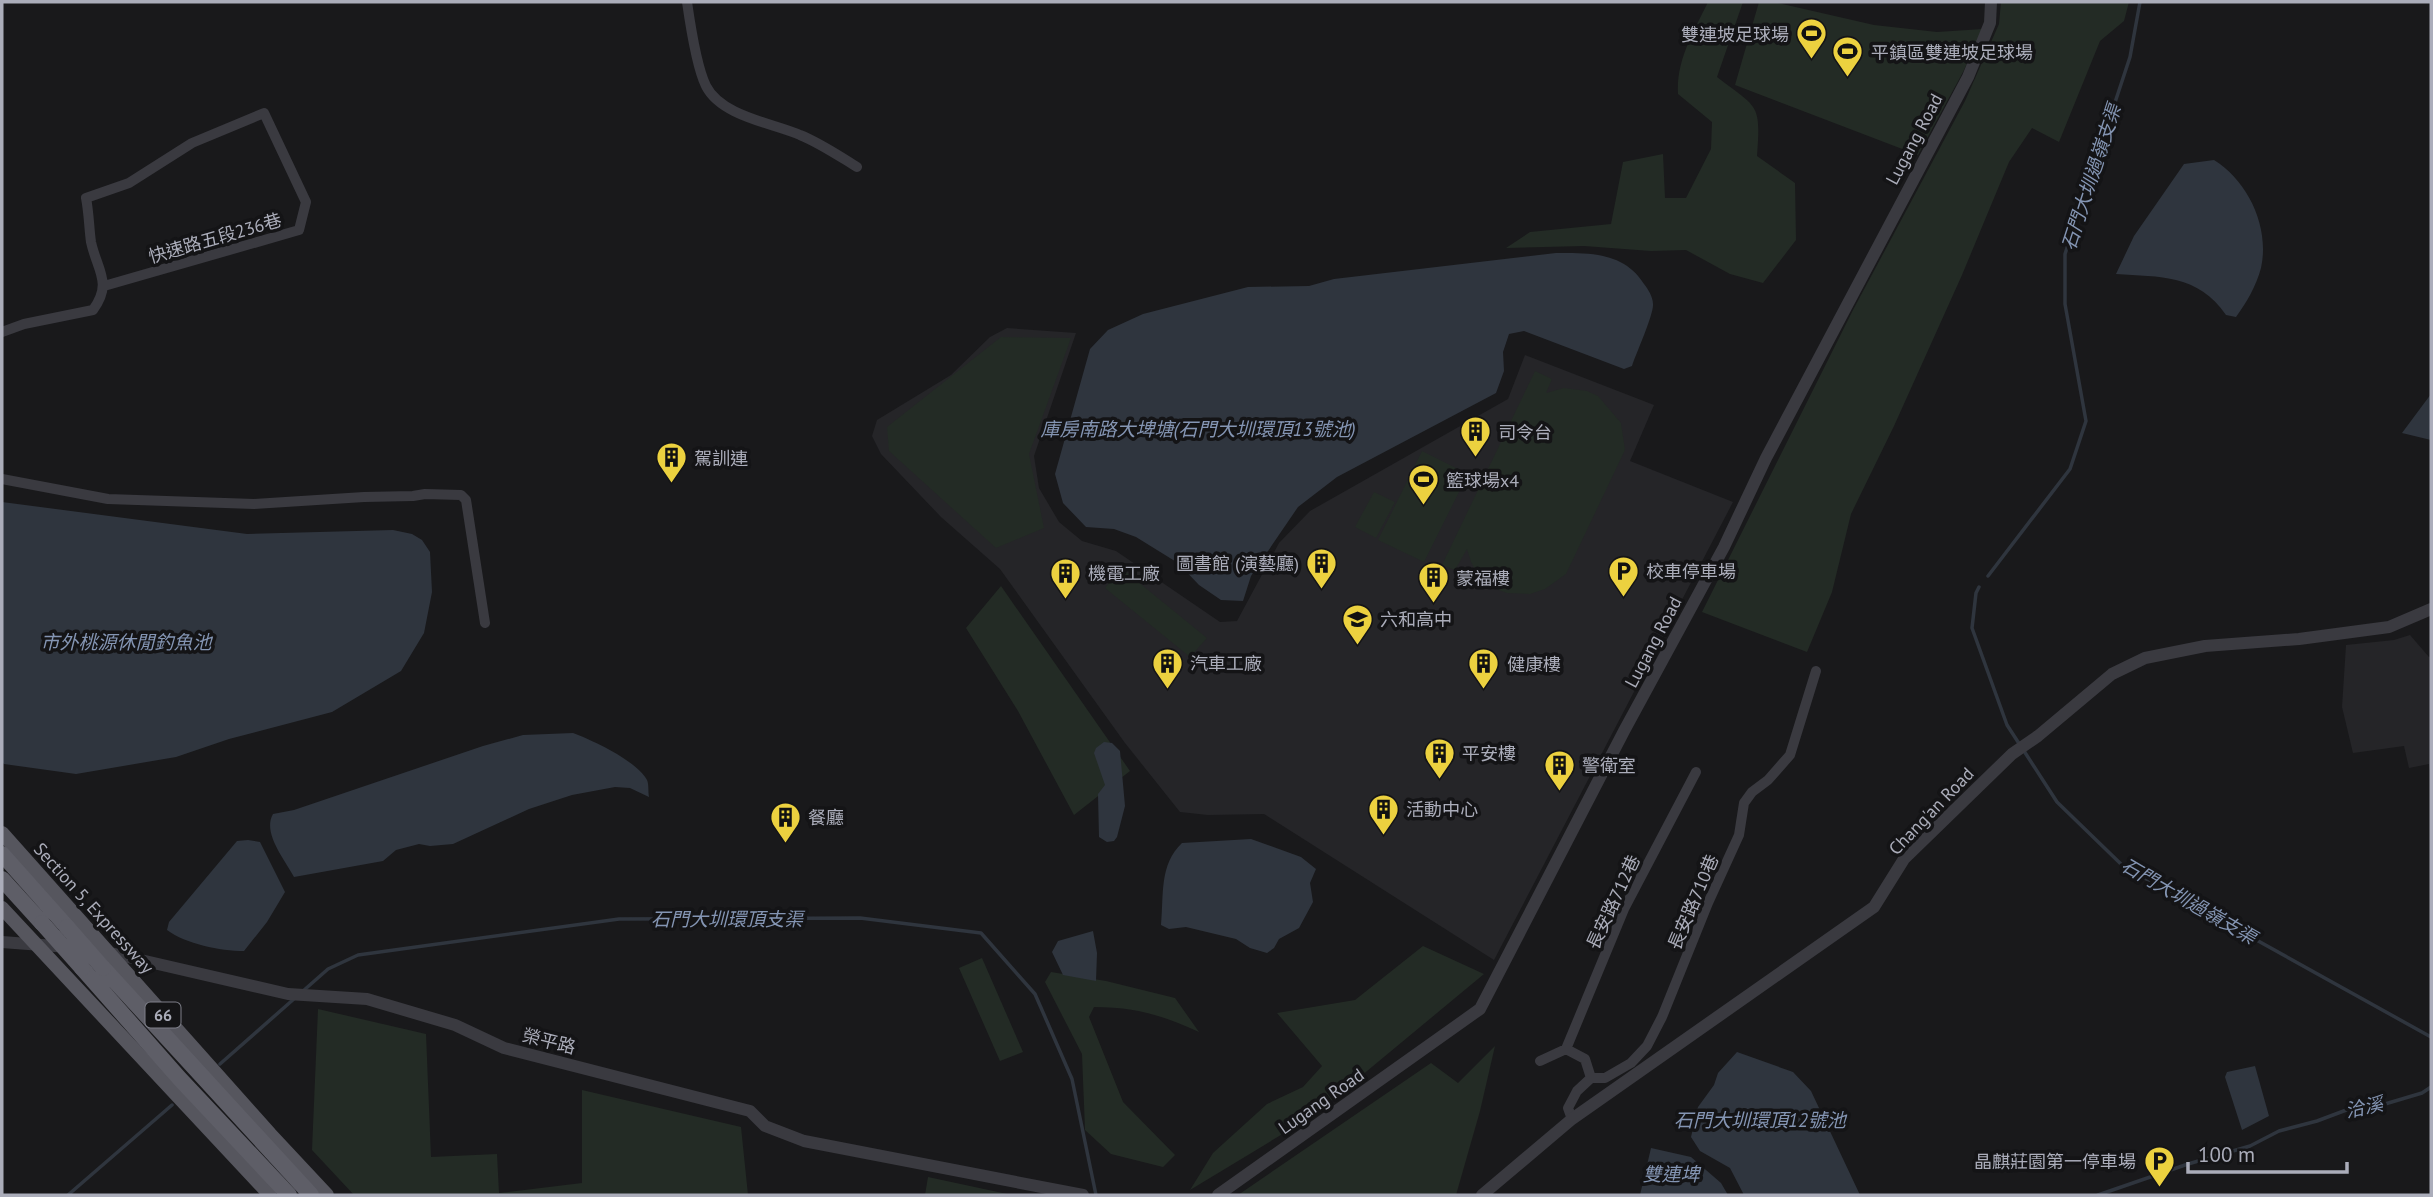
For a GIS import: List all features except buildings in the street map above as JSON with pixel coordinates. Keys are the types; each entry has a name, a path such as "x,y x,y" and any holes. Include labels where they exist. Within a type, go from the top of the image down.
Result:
{"highway":[{"name":"66","path":"2,854 105,960 196,1084 289,1195"},
{"name":"66","path":"2,879 82,968 196,1084 311,1195"}],"main road":[{"name":"Section 5, Expressway","path":"2,833 105,960 327,1195"},
{"name":"66","path":"2,908 270,1195"}],"street":[{"path":"687,2 705,85 715,99 728,109 803,136 857,167"},
{"name":"Lugang Road","path":"1218,1195 1479,1009 1724,547 1773,446 1968,77 1990,23 1991,2"},
{"name":"快速路五段236巷","path":"264,113 306,202 299,230 104,286 92,243 86,198 130,184 192,143 264,113"},
{"path":"2,332 24,324 93,310 100,301 104,286"},
{"path":"2,479 121,500 254,504 425,494 461,495 466,500 485,623"},
{"name":"Chang'an Road","path":"1482,1195 1572,1119 1874,907 1904,859 2012,754 2034,740 2112,674 2145,658 2205,646 2299,639 2389,627 2431,609"},
{"name":"長安路710巷","path":"1591,1078 1605,1078 1631,1063 1647,1046 1662,1017 1739,835 1744,803 1790,755 1816,671"},
{"name":"長安路712巷","path":"1566,1049 1624,909 1696,772"},
{"name":"榮平路","path":"2,942 33,943 105,960 295,994 321,998 367,999 455,1025 504,1048 750,1111 765,1126 804,1141 1083,1195"},
{"path":"1540,1061 1566,1049 1585,1059 1591,1078 1577,1091 1568,1108 1572,1119"}],"shaded area":[{"path":"1708,2 1743,2 1717,77 1754,108 1758,125 1757,156 1795,183 1796,240 1763,283 1730,274 1686,250 1651,251 1584,246 1506,248 1530,232 1611,224 1623,162 1663,154 1665,198 1686,198 1711,149 1712,122 1678,94 1678,81 1687,46"},
{"name":"平鎮區雙連坡足球場","path":"1759,2 1774,2 1874,25 1937,32 1983,29 1918,155 1735,85"},
{"path":"2001,2 2129,2 2124,21 2100,41 2059,142 2032,128 2009,162 1962,275 1851,514 1832,592 1807,652 1702,612 1853,310 1965,101 1999,24"},
{"name":"六和高中","path":"1007,328 1076,333 1034,456 1039,488 1059,522 1082,541 1116,551 1220,622 1237,621 1279,543 1310,511 1508,399 1525,355 1654,405 1630,461 1733,502 1494,960 1264,814 1208,815 1180,812 1125,743 1000,569 941,517 881,454 872,436 877,420 951,375 990,337"},
{"path":"1001,337 1071,338 1029,454 1044,528 996,548 889,451 887,427"},
{"path":"1535,371 1552,379 1546,393 1564,388 1587,391 1598,396 1621,423 1625,450 1566,574 1545,589 1530,594 1507,593 1496,589 1478,574 1467,549 1455,570 1442,565"},
{"name":"籃球場x4","path":"1422,451 1468,474 1424,562 1378,540"},
{"path":"1374,492 1395,502 1376,538 1355,527"},
{"path":"1121,568 1207,638 1190,657 1105,588"},
{"path":"1001,586 1130,771 1074,815 1018,711 966,628"},
{"path":"2410,635 2429,657 2431,656 2431,775 2429,764 2409,768 2404,746 2353,753 2342,707 2346,645 2394,640"},
{"path":"1423,946 1484,974 1314,1115 1190,1190 1213,1153 1267,1104 1303,1087 1322,1066 1277,1013 1355,1000"},
{"path":"982,958 1023,1052 1000,1061 959,968"},
{"path":"1051,972 1106,981 1175,998 1199,1032 1135,1010 1094,1007 1089,1017 1123,1102 1175,1155 1163,1167 1111,1154 1085,1130 1082,1054 1045,982"},
{"path":"318,1009 426,1034 431,1157 497,1154 499,1193 582,1183 582,1090 741,1127 748,1195 354,1195 312,1150"},
{"path":"1495,1046 1456,1195 1238,1195 1431,1063 1458,1083"},
{"path":"928,1177 1012,1195 925,1195"}],"water":[{"path":"2214,160 2237,180 2246,193 2254,206 2262,237 2263,252 2259,275 2251,294 2236,317 2226,315 2203,292 2177,280 2116,274 2134,236 2184,164"},
{"name":"庫房南路大埤塘(石門大圳環頂13號池)","path":"1556,253 1594,254 1616,260 1636,273 1647,288 1653,309 1632,366 1624,369 1524,331 1509,334 1503,352 1504,371 1496,393 1337,477 1298,507 1251,576 1243,601 1221,600 1199,585 1178,563 1136,537 1114,529 1086,527 1063,503 1055,474 1090,349 1108,330 1143,314 1248,287 1309,286 1334,279"},
{"path":"2431,394 2431,440 2402,433"},
{"name":"市外桃源休閒釣魚池","path":"2,502 247,534 393,530 412,534 422,540 430,552 432,592 424,633 401,671 332,712 229,739 176,757 76,774 4,764"},
{"path":"573,733 602,746 634,766 647,780 649,797 630,788 615,787 572,795 529,809 453,844 419,844 396,850 383,861 294,877 272,838 270,821 273,814 294,810 523,735"},
{"path":"1104,742 1112,743 1120,751 1125,806 1117,837 1114,841 1107,842 1099,837 1098,794 1105,785 1094,753"},
{"path":"1251,839 1301,857 1316,869 1310,883 1313,902 1299,928 1279,939 1267,953 1250,948 1236,939 1186,927 1169,929 1161,925 1166,870 1182,843"},
{"path":"237,841 260,842 285,892 267,922 244,951 204,946 167,930 169,922"},
{"path":"1093,931 1097,953 1096,981 1063,975 1052,952 1058,941"},
{"name":"石門大圳環頂12號池","path":"1737,1052 1793,1072 1811,1091 1860,1195 1744,1195 1730,1168 1700,1151 1691,1137 1698,1107 1714,1085 1718,1073"},
{"path":"2255,1066 2269,1116 2242,1130 2225,1077 2227,1072"},
{"name":"雙連埤","path":"1651,1148 1691,1157 1721,1183 1728,1195 1640,1195"}],"waterway":[{"name":"石門大圳過嶺支渠","path":"1988,576 2070,469 2086,421 2065,304 2065,254 2130,57 2140,2"},
{"name":"石門大圳過嶺支渠","path":"1979,587 1972,628 2007,725 2020,745"},
{"name":"石門大圳過嶺支渠","path":"2024,751 2057,802 2123,866 2431,1037"},
{"name":"石門大圳環頂支渠","path":"303,991 328,969 358,955 619,919 860,918 981,933 1035,994 1072,1079 1096,1195"},
{"name":"石門大圳環頂支渠","path":"220,1064 295,998"},
{"name":"洽溪","path":"2098,1195 2250,1146 2279,1131 2349,1109 2385,1104 2422,1093 2431,1087"},
{"name":"石門大圳環頂支渠","path":"68,1195 172,1105"}],"place":[{"name":"雙連坡足球場","path":"1812,61"},
{"name":"平鎮區雙連坡足球場","path":"1848,79"},
{"name":"司令台","path":"1475,459"},
{"name":"駕訓連","path":"671,485"},
{"name":"籃球場x4","path":"1423,507"},
{"name":"圖書館 (演藝廳)","path":"1322,590"},
{"name":"校車停車場","path":"1623,598"},
{"name":"機電工廠","path":"1065,600"},
{"name":"蒙福樓","path":"1433,605"},
{"name":"六和高中","path":"1357,646"},
{"name":"汽車工廠","path":"1167,690"},
{"name":"健康樓","path":"1484,691"},
{"name":"平安樓","path":"1439,780"},
{"name":"警衛室","path":"1559,792"},
{"name":"活動中心","path":"1383,836"},
{"name":"餐廳","path":"785,844"},
{"name":"晶麒莊園第一停車場","path":"2159,1188"}]}
